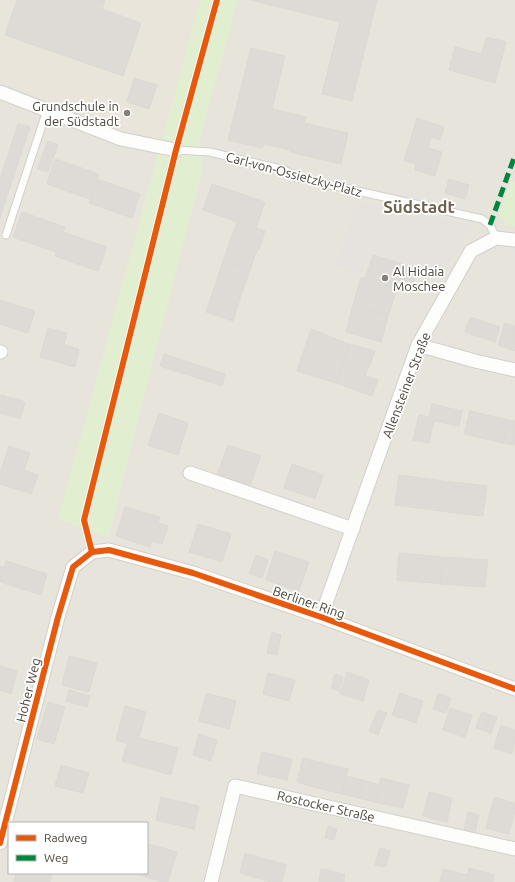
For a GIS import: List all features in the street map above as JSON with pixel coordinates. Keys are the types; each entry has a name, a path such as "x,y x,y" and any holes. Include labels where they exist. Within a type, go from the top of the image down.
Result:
{"street":[{"path":"0,92 121,139 176,150"},
{"path":"496,238 515,240"},
{"name":"Allensteiner Straße","path":"321,617 418,345 471,251 496,238"},
{"path":"418,345 475,361 515,370"},
{"path":"190,473 353,529"},
{"name":"Berliner Ring","path":"92,552 109,550 194,573 321,617 515,689"},
{"name":"Hoher Weg","path":"0,843 4,808 73,567 92,552"},
{"name":"Rostocker Straße","path":"211,882 235,786 515,849"}],"lane":[{"path":"6,235 47,110"},
{"name":"Carl-von-Ossietzky-Platz","path":"176,150 210,152 285,170 295,177 482,219 490,225 496,238"}],"shaded area":[{"path":"0,0 515,0 515,882 0,882"},
{"path":"0,0 200,0 161,140 0,82"},
{"path":"357,202 473,225 441,277 368,253 362,274 336,266"}],"green space":[{"path":"200,0 238,0 200,139 203,167 108,538 58,519"},
{"path":"511,180 515,181 515,227 506,225 499,214"}],"building":[{"path":"17,0 105,0 102,9 141,23 123,76 5,35"},
{"path":"250,0 377,0 352,101 322,94 340,22"},
{"path":"486,37 506,42 495,83 449,70 455,47 482,54"},
{"path":"251,48 285,56 272,109 306,117 304,123 348,133 341,164 290,152 290,150 264,144 262,148 228,140"},
{"path":"134,78 157,85 149,109 127,102"},
{"path":"417,118 444,127 440,140 431,137 428,148 442,152 435,176 415,170 416,164 404,161"},
{"path":"18,124 30,127 0,218 0,179"},
{"path":"48,141 58,145 48,172 37,169"},
{"path":"55,159 99,174 90,199 47,184"},
{"path":"97,179 140,194 132,218 89,203"},
{"path":"449,179 469,185 465,199 445,193"},
{"path":"212,184 265,202 256,228 203,210"},
{"path":"22,212 65,227 56,252 13,237"},
{"path":"237,222 265,231 259,250 257,250 250,270 223,261"},
{"path":"63,232 107,247 98,271 55,256"},
{"path":"373,255 418,269 413,284 399,280 397,289 365,279"},
{"path":"223,261 250,270 241,295 215,286"},
{"path":"361,277 397,289 388,316 353,305"},
{"path":"215,286 241,295 233,321 206,312"},
{"path":"0,300 35,311 28,333 0,324"},
{"path":"353,305 388,316 381,342 346,332"},
{"path":"470,317 500,327 495,342 465,332"},
{"path":"505,323 515,326 515,351 498,345"},
{"path":"48,328 67,333 64,345 79,349 75,367 40,357"},
{"path":"311,329 349,344 336,383 297,371"},
{"path":"349,344 375,351 365,376 378,380 372,396 336,383"},
{"path":"164,354 225,374 222,386 160,366"},
{"path":"1,395 25,402 20,419 0,413"},
{"path":"432,404 462,411 459,426 434,421 429,443 413,440 419,415 429,417"},
{"path":"470,411 508,420 503,443 464,434"},
{"path":"159,413 188,423 178,455 148,445"},
{"path":"508,420 515,421 515,445 503,443"},
{"path":"228,445 261,456 250,486 217,475"},
{"path":"9,446 30,453 24,470 38,475 31,494 0,484 0,473"},
{"path":"292,464 323,475 315,499 284,488"},
{"path":"399,475 443,481 439,511 395,505"},
{"path":"443,481 487,486 483,516 439,511"},
{"path":"125,507 160,517 158,523 168,526 162,544 152,541 150,547 116,536"},
{"path":"198,524 231,534 222,562 189,552"},
{"path":"275,551 309,562 299,591 266,580"},
{"path":"399,553 443,557 441,584 397,580"},
{"path":"256,555 268,560 262,578 249,573"},
{"path":"443,557 488,560 485,587 441,584"},
{"path":"6,561 47,574 41,595 0,582"},
{"path":"0,566 4,567 0,581"},
{"path":"272,632 281,635 277,655 267,653"},
{"path":"69,656 97,663 89,692 62,685"},
{"path":"0,666 17,671 11,694 0,690"},
{"path":"347,672 369,680 363,701 340,694"},
{"path":"268,673 295,680 289,701 263,694"},
{"path":"335,674 343,677 339,691 331,688"},
{"path":"69,690 90,696 87,707 66,701"},
{"path":"206,693 236,701 229,729 199,721"},
{"path":"400,693 423,701 416,723 392,715"},
{"path":"438,693 451,698 446,713 433,709"},
{"path":"48,702 65,707 54,744 37,739"},
{"path":"125,706 146,712 139,738 178,748 171,775 122,761 127,744 116,740"},
{"path":"450,708 472,715 465,737 443,730"},
{"path":"378,710 387,713 378,735 369,731"},
{"path":"482,712 490,715 485,731 476,728"},
{"path":"490,715 497,717 491,734 485,731"},
{"path":"501,725 515,730 515,743 512,754 494,748"},
{"path":"199,734 217,740 211,761 193,755"},
{"path":"262,752 292,759 287,780 257,773"},
{"path":"303,758 312,760 306,785 297,782"},
{"path":"312,760 348,769 342,794 306,785"},
{"path":"61,765 89,773 83,793 55,786"},
{"path":"346,776 363,780 359,798 342,794"},
{"path":"381,778 409,785 403,808 375,802"},
{"path":"363,780 380,785 375,802 359,798"},
{"path":"429,792 452,798 447,822 423,816"},
{"path":"161,797 199,806 194,829 156,820"},
{"path":"494,797 515,803 515,811 509,834 486,828"},
{"path":"468,812 479,815 475,833 464,831"},
{"path":"328,826 337,829 334,840 325,838"},
{"path":"148,844 177,852 168,882 139,875 148,874"},
{"path":"380,848 390,851 386,867 375,865"},
{"path":"245,853 286,865 282,882 271,882 240,873"},
{"path":"469,868 494,875 493,882 466,882"},
{"path":"321,869 345,874 344,882 319,882"},
{"path":"443,869 467,875 466,882 440,882"},
{"path":"16,874 52,874 50,882 14,882"}],"marked path":[{"path":"490,225 515,155"}],"cycle path":[{"path":"92,552 84,520 176,150 217,0"},
{"path":"92,552 109,550 193,573 321,617 515,689"},
{"path":"0,843 58,617 73,567 92,552"}],"place":[{"name":"Grundschule in der Südstadt","path":"127,113"},
{"name":"Al Hidaia Moschee","path":"385,278"}],"district":[{"name":"Südstadt","path":"419,206"}]}
